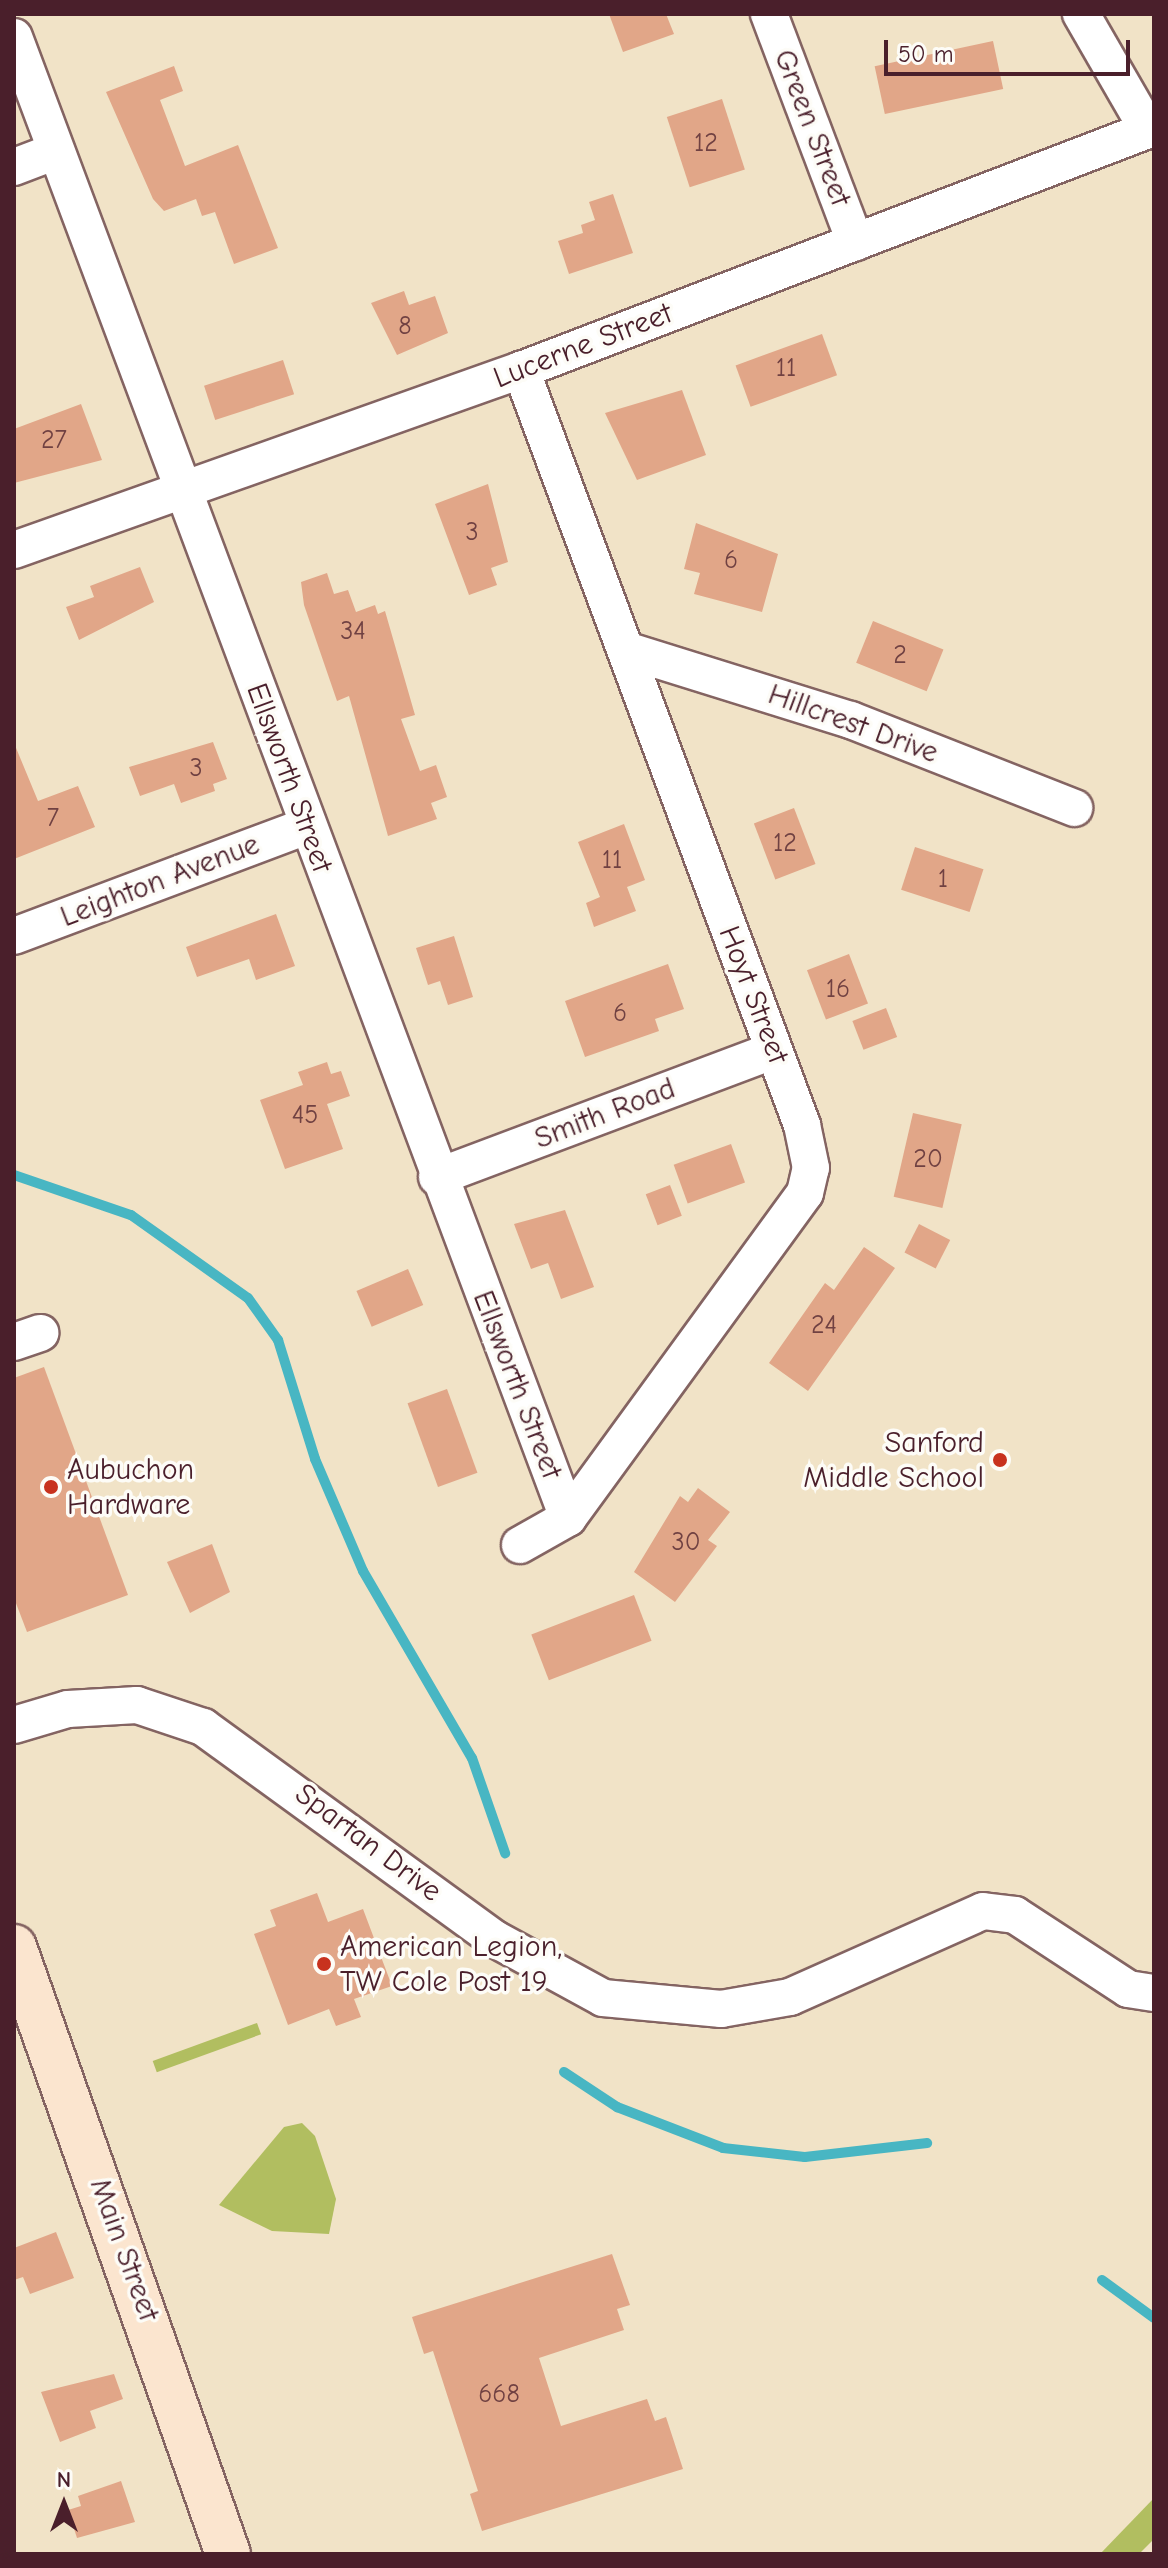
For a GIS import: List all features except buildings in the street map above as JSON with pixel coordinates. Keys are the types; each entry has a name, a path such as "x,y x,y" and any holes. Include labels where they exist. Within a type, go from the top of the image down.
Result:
{"main road":[{"name":"Main Street","path":"14,1947 228,2554"}],"street":[{"name":"Green Street","path":"769,14 855,242"},
{"name":"Lucerne Street","path":"14,550 521,370 1148,130 1081,14"},
{"name":"Ellsworth Street","path":"14,37 437,1177 568,1518"},
{"path":"14,167 56,151"},
{"name":"Hoyt Street","path":"520,1545 568,1518 805,1193 811,1156 629,651 521,370"},
{"name":"Hillcrest Drive","path":"629,651 851,720 1074,808"},
{"name":"Leighton Avenue","path":"14,936 306,826"},
{"name":"Smith Road","path":"437,1177 773,1051"},
{"name":"Spartan Drive","path":"14,1725 68,1709 137,1705 203,1727 495,1939 603,1998 721,2009 790,1997 983,1911 1015,1915 1119,1984 1154,1993"}],"green space":[{"path":"257,2023 261,2034 157,2072 153,2061"},
{"path":"302,2123 315,2136 336,2199 329,2234 272,2231 219,2205 284,2127"},
{"path":"1154,2498 1154,2539 1139,2554 1100,2554"}],"waterway":[{"path":"14,1175 131,1215 248,1298 278,1340 315,1459 363,1571 472,1758 505,1853"},
{"path":"564,2072 617,2107 723,2148 805,2157 927,2143"},
{"path":"1102,2280 1154,2318"}],"place":[{"name":"Sanford Middle School","path":"1000,1460"},
{"name":"Aubuchon Hardware","path":"51,1487"},
{"name":"American Legion, TW Cole Post 19","path":"324,1964"}]}
